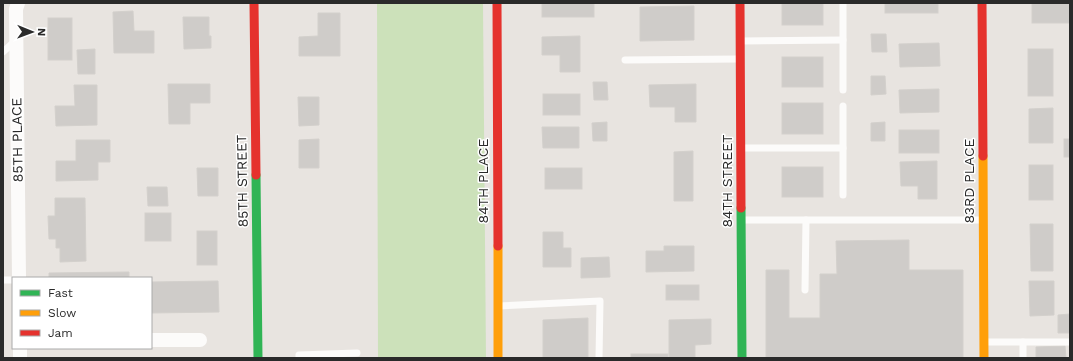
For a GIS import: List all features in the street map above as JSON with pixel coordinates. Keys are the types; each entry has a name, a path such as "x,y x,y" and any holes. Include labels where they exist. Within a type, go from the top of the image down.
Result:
{"street":[{"name":"85TH PLACE","path":"18,3 16,9 16,40 19,277"},
{"name":"85TH STREET","path":"254,3 258,358"},
{"name":"84TH PLACE","path":"497,3 498,358"},
{"name":"84TH STREET","path":"740,3 742,358"},
{"name":"83RD PLACE","path":"982,3 984,358"},
{"path":"152,340 200,340"}],"lane":[{"path":"843,3 843,90"},
{"path":"3,52 16,40"},
{"path":"741,41 843,40"},
{"path":"625,60 741,59"},
{"path":"843,106 844,195"},
{"path":"741,148 843,148"},
{"path":"742,220 984,220"},
{"path":"805,290 806,220"},
{"path":"498,306 600,301 599,358"},
{"path":"984,342 1070,342"},
{"path":"1023,342 1024,358"},
{"path":"299,358 299,355 357,353"}],"green space":[{"path":"377,3 483,3 486,358 378,358"}],"building":[{"path":"542,3 594,3 594,17 542,17"},
{"path":"782,3 823,3 823,25 782,25"},
{"path":"885,3 938,3 938,13 885,13"},
{"path":"1032,3 1070,3 1070,23 1032,23"},
{"path":"694,6 694,40 640,41 640,7"},
{"path":"133,11 134,31 154,31 154,53 114,53 113,12"},
{"path":"318,13 340,13 340,56 299,56 299,37 318,36"},
{"path":"183,17 209,17 209,36 211,36 211,48 184,49"},
{"path":"48,18 72,18 72,60 48,60"},
{"path":"871,34 886,34 887,52 872,52"},
{"path":"580,36 580,72 560,72 560,55 542,55 542,37"},
{"path":"939,43 940,66 900,67 899,44"},
{"path":"95,49 95,74 78,74 77,50"},
{"path":"1028,49 1053,49 1053,96 1028,96"},
{"path":"782,57 823,57 823,87 782,87"},
{"path":"871,76 885,76 886,94 871,95"},
{"path":"593,82 607,82 608,100 594,100"},
{"path":"168,84 210,84 210,103 190,103 190,124 169,124"},
{"path":"696,84 696,122 675,122 675,107 650,107 649,85"},
{"path":"74,85 97,85 97,125 56,126 55,106 75,106"},
{"path":"939,89 939,112 900,113 899,90"},
{"path":"543,94 580,94 580,115 543,115"},
{"path":"298,97 319,97 319,125 299,126"},
{"path":"782,103 823,103 823,134 782,134"},
{"path":"1053,108 1053,143 1029,143 1029,109"},
{"path":"607,122 607,141 593,141 592,123"},
{"path":"885,122 885,141 871,141 871,123"},
{"path":"542,127 579,127 579,148 543,148"},
{"path":"899,130 939,130 939,153 899,153"},
{"path":"319,139 319,168 299,168 299,140"},
{"path":"1064,139 1070,139 1070,157 1064,157"},
{"path":"76,140 110,140 110,162 98,162 98,180 56,181 56,161 76,161"},
{"path":"693,151 693,201 674,201 674,152"},
{"path":"937,161 937,199 918,199 918,186 901,186 900,162"},
{"path":"1029,165 1053,165 1053,200 1029,200"},
{"path":"782,167 823,167 823,197 782,197"},
{"path":"197,168 218,168 218,196 198,196"},
{"path":"545,168 582,168 582,189 545,189"},
{"path":"147,187 167,187 168,206 148,206"},
{"path":"55,198 85,198 86,261 60,262 60,248 56,248 56,239 49,239 48,216 55,216"},
{"path":"145,213 171,213 171,241 145,241"},
{"path":"1030,224 1053,224 1053,271 1031,271"},
{"path":"197,231 217,231 217,265 197,265"},
{"path":"543,232 563,232 563,248 571,248 571,267 543,267"},
{"path":"909,240 909,270 963,270 963,358 766,358 766,270 789,270 789,318 820,318 820,274 837,274 836,241"},
{"path":"664,246 694,246 694,271 646,272 646,251 664,251"},
{"path":"609,257 610,277 581,278 581,258"},
{"path":"129,272 129,277 49,277 49,273"},
{"path":"218,281 219,312 152,313 152,282"},
{"path":"1029,281 1054,281 1054,315 1030,316"},
{"path":"666,285 699,285 699,300 666,300"},
{"path":"1070,314 1070,333 1058,333 1058,315"},
{"path":"588,318 588,358 543,358 543,320"},
{"path":"711,319 711,344 695,345 695,358 669,358 669,320"},
{"path":"1065,346 1066,358 1036,358 1036,347"},
{"path":"631,354 668,354 668,358 631,358"}],"traffic: fast":[{"path":"256,175 258,358"},
{"path":"741,208 742,358"}],"traffic: slow":[{"path":"983,156 984,358"},
{"path":"498,246 498,358"}],"traffic: jam":[{"path":"254,3 256,175"},
{"path":"497,3 498,246"},
{"path":"740,3 741,208"},
{"path":"982,3 983,156"}]}
